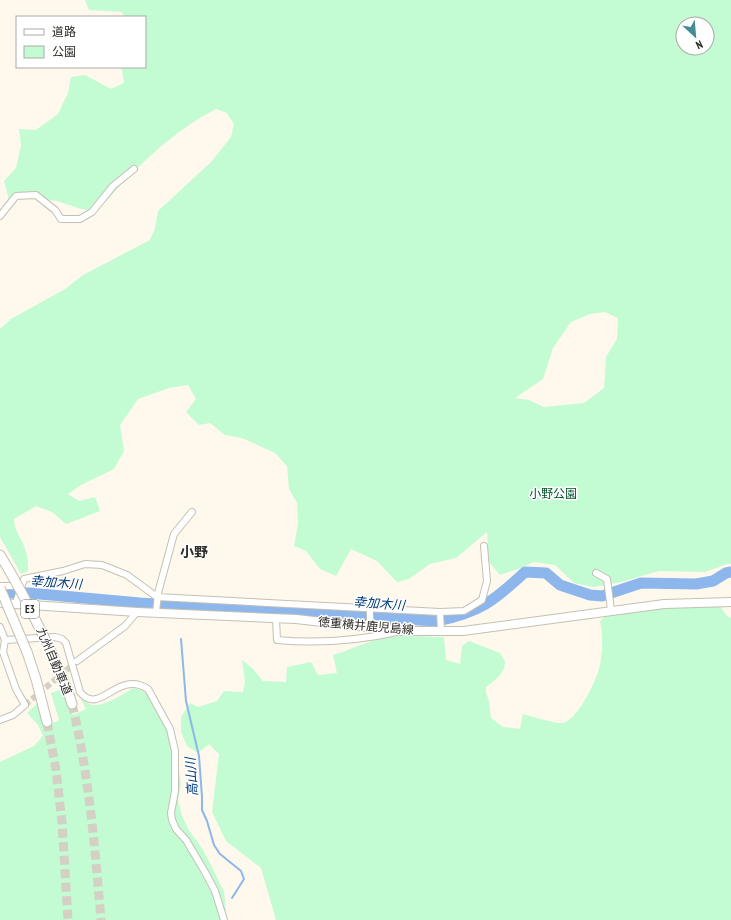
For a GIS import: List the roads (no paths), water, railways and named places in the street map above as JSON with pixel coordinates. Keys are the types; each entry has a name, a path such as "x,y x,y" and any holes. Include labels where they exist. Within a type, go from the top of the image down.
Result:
{"highway":[{"name":"九州自動車道","path":"0,554 50,649 62,675 72,704"},
{"name":"九州自動車道","path":"0,587 27,652 36,679 46,722"}],"main road":[{"name":"徳重横井鹿児島線","path":"0,603 16,602 137,612 318,621 402,631 463,631 664,604 731,602"}],"street":[{"path":"0,216 16,196 31,195 36,196 55,210 61,219 80,219 92,212 113,186 134,169"},
{"path":"156,613 157,598 174,534 192,512"},
{"path":"16,602 24,579 63,571 84,564 100,564 127,575 157,598 440,612 464,611 482,600 487,581 484,546"},
{"path":"596,573 607,579 611,610"},
{"path":"0,587 21,588"},
{"path":"370,609 370,628"},
{"path":"77,661 125,626 137,612"},
{"path":"440,612 441,630"},
{"path":"276,619 278,640 297,642 340,642 402,631"},
{"path":"0,627 5,640 3,652 16,689 24,705 13,715 0,720"},
{"path":"5,640 55,637 62,639 66,643 80,692 85,698 91,700 102,697 125,684 133,683 148,689 170,729 175,750 174,791 171,813 172,820 176,829 194,853 215,890 224,920"}],"waterway":[{"name":"幸加木川","path":"0,593 29,593 140,603 437,621 452,618 475,610 495,598 525,572 546,573 560,585 590,595 602,596 641,583 696,584 713,581 726,573 731,572"},
{"name":"高山川","path":"181,639 186,701 199,756 202,810 214,845 220,854 241,871 244,879 232,898"}],"tunnel":[{"path":"25,705 76,662"},
{"path":"72,704 87,784 94,838 101,920"},
{"path":"47,722 56,770 62,822 68,920"}],"district":[{"name":"小野","path":"194,552"}],"park label":[{"name":"小野公園","path":"553,494"}]}
